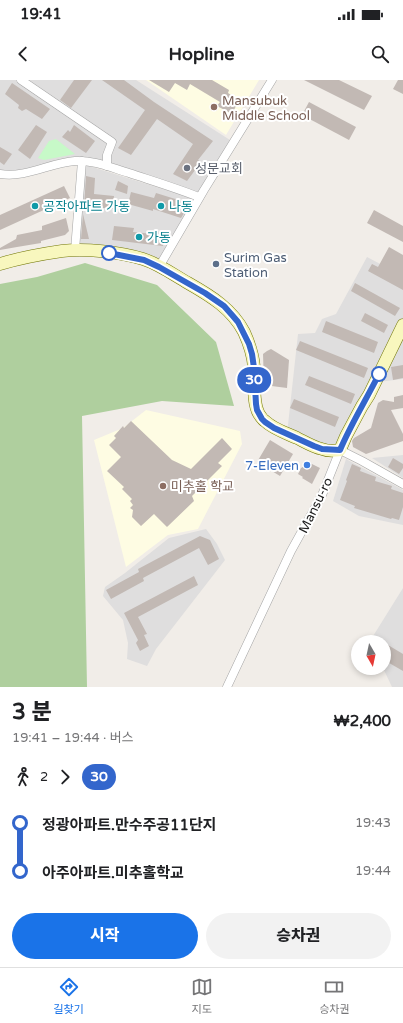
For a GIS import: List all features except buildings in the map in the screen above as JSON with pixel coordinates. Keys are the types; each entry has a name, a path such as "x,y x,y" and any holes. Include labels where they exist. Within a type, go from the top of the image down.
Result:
{"street":[{"path":"21,80 112,142 107,156 107,166"},
{"path":"159,267 199,197 272,80"},
{"path":"74,250 82,161"},
{"path":"0,174 20,174 66,162 82,161 107,166 199,197"},
{"path":"2,261 74,250 124,255 144,260 159,267 215,299 238,322 249,344 252,354 257,410 265,422 274,428 322,449 340,450 403,484"},
{"name":"Mansu-ro","path":"227,687 291,552 322,495 349,430 369,394 403,325"}],"shaded area":[{"path":"0,80 136,80 230,140 198,193 89,162 0,173"},
{"name":"Mansubuk Middle School","path":"146,80 259,80 226,135"},
{"path":"86,165 195,199 159,260 77,246"},
{"path":"367,257 403,276 403,324 340,450 287,434 298,334 315,333 322,319 336,314"},
{"path":"403,332 403,379 378,382"},
{"name":"미추홀 학교","path":"146,410 240,431 242,444 198,529 168,535 126,567 94,440 123,428"},
{"path":"403,455 403,478 372,458"},
{"path":"346,459 403,490 403,525 359,516 333,501"},
{"path":"206,529 217,544 225,560 156,649 147,666 127,659 128,643 123,620 103,596 105,587 169,538"},
{"path":"403,588 403,687 392,687 386,675 391,675 391,635 374,635"}],"green space":[{"path":"56,139 75,154 44,160 38,158 49,141"},
{"path":"85,263 157,285 216,342 234,406 162,401 82,416 87,687 0,687 0,284 37,277"}],"bus line":[{"name":"30","path":"109,253 144,260 205,293 224,306 238,322 249,344 254,368 256,404 260,415 265,422 274,428 314,446 332,451 340,450 379,374"}],"place":[{"name":"Mansubuk Middle School","path":"214,107"},
{"name":"성문교회","path":"187,168"},
{"name":"공작아파트 가동","path":"35,206"},
{"name":"나동","path":"161,206"},
{"name":"가동","path":"139,237"},
{"name":"Surim Gas Station","path":"216,264"},
{"name":"7-Eleven","path":"307,465"},
{"name":"미추홀 학교","path":"163,486"}]}
